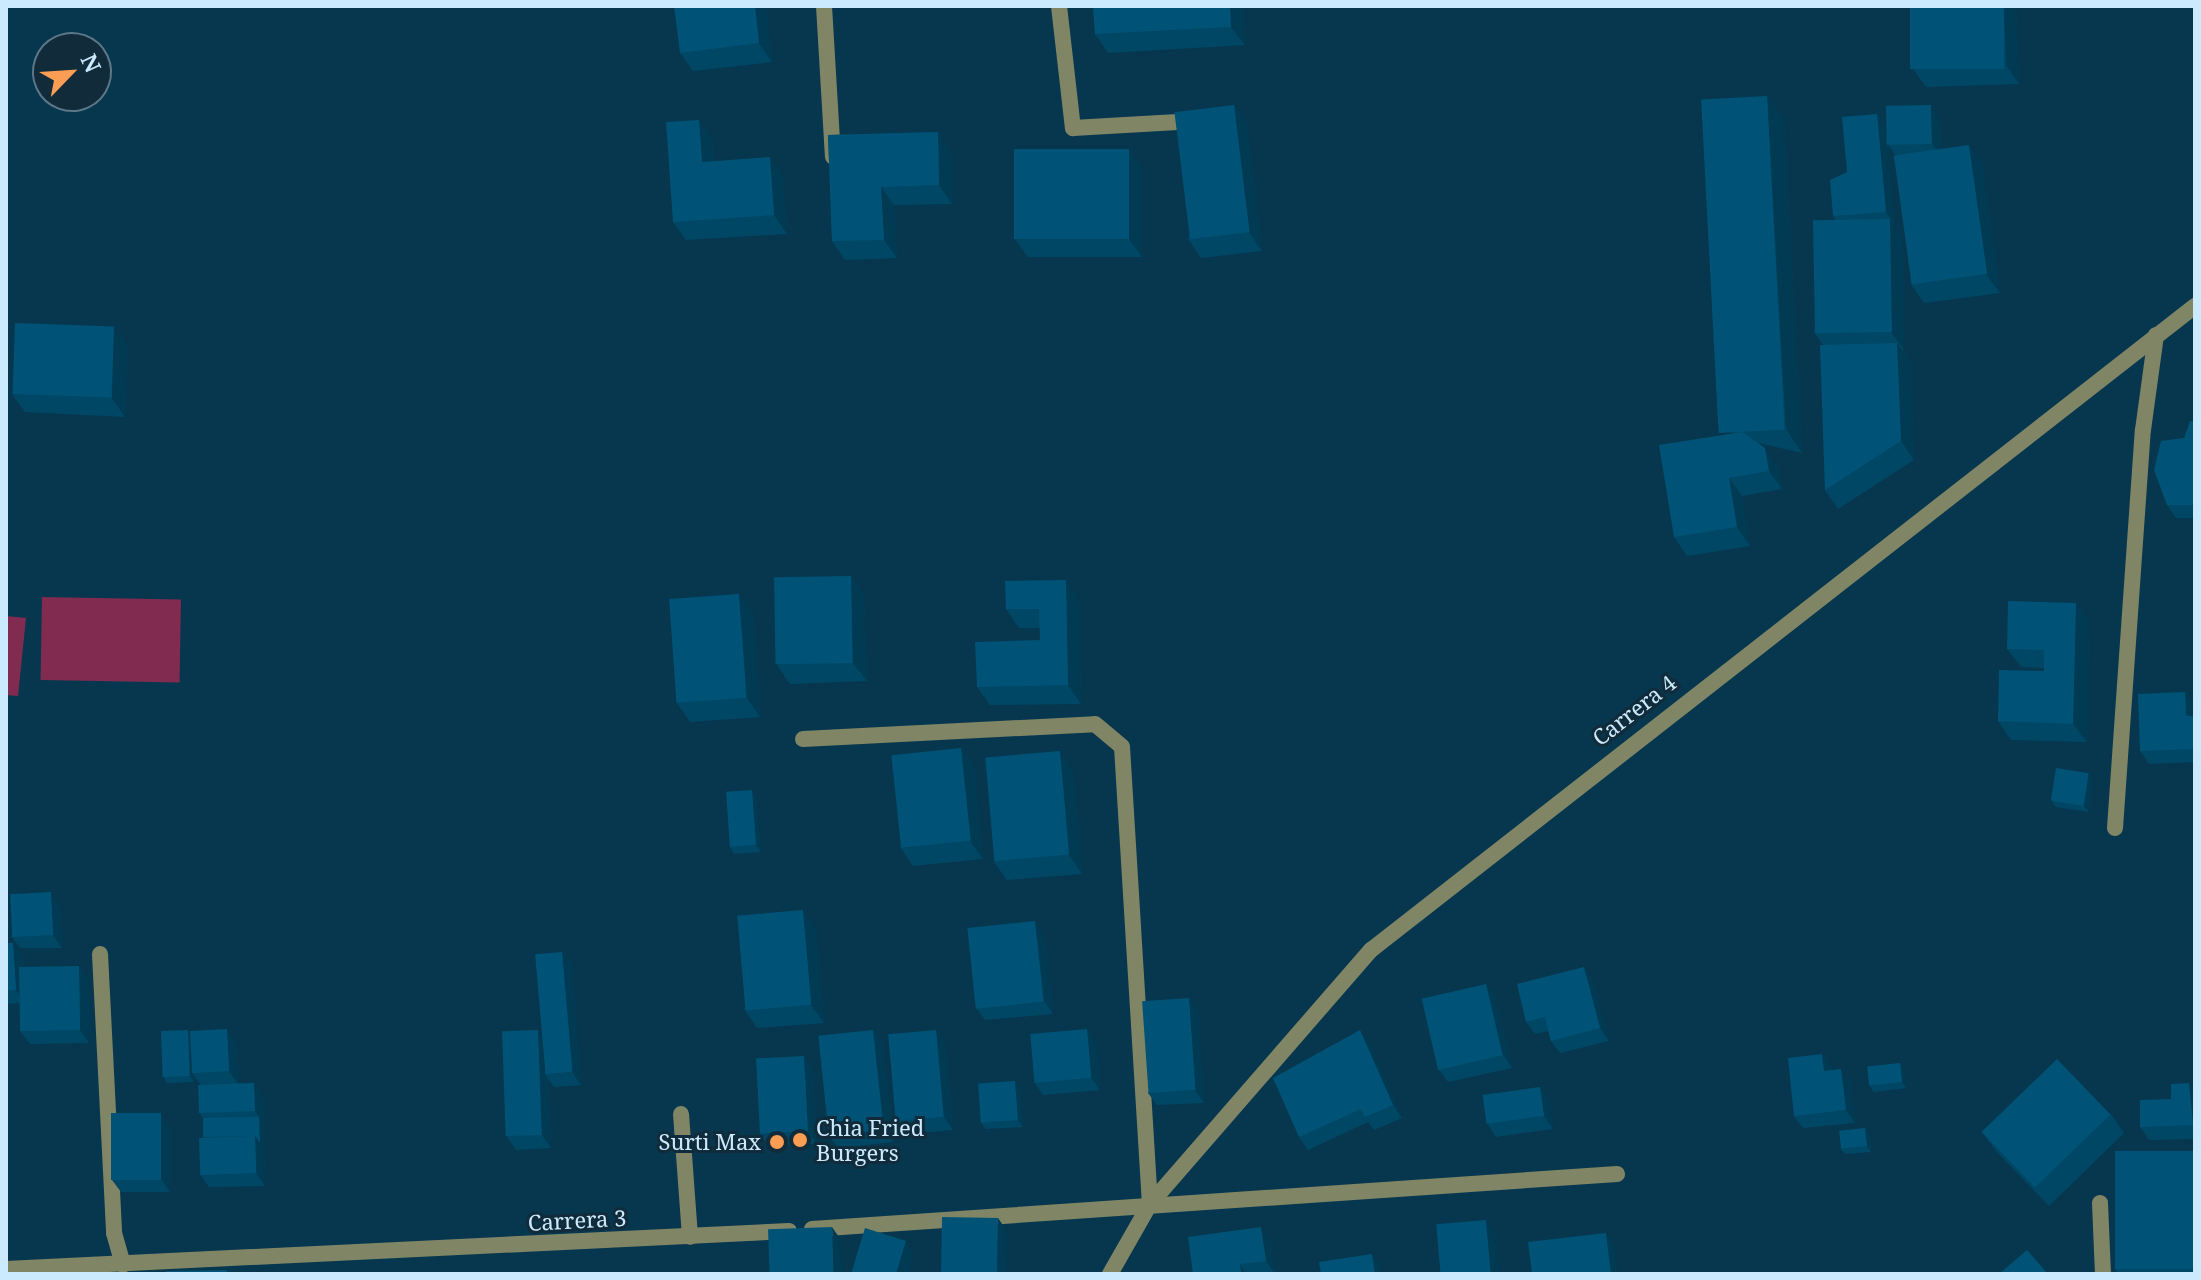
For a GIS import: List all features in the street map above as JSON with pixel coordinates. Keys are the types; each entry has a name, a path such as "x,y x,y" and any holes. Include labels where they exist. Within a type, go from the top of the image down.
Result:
{"street":[{"path":"824,6 833,163"},
{"path":"1059,6 1069,122 1080,130 1197,121"},
{"name":"Carrera 4","path":"1110,1274 1150,1204 1371,950 2195,306"},
{"path":"2115,828 2143,430 2156,335"},
{"path":"803,739 1095,724 1122,747 1150,1204"},
{"path":"100,954 114,1233 123,1265"},
{"path":"681,1114 690,1237"},
{"name":"Carrera 3","path":"6,1269 690,1237 775,1239 1150,1204 1617,1174"},
{"path":"2100,1203 2103,1274"}],"shaded area":[{"path":"42,597 181,599 180,682 41,680"},
{"path":"6,616 26,618 18,696 6,695"}],"building":[{"path":"674,6 755,6 759,43 680,53"},
{"path":"1093,6 1230,6 1231,27 1095,34"},
{"path":"1910,6 2004,6 2004,69 1910,69"},
{"path":"1767,96 1784,430 1719,433 1701,99"},
{"path":"1234,105 1250,232 1190,239 1174,112"},
{"path":"1931,105 1932,144 1887,145 1886,106"},
{"path":"1877,114 1886,212 1833,216 1830,180 1847,172 1842,117"},
{"path":"699,120 702,162 770,157 774,215 673,222 666,122"},
{"path":"938,132 939,185 881,187 884,240 832,241 828,135"},
{"path":"1969,145 1987,274 1912,284 1894,156"},
{"path":"1014,149 1129,149 1129,239 1014,239"},
{"path":"1890,219 1892,332 1815,333 1813,220"},
{"path":"15,323 114,326 111,397 13,394"},
{"path":"1897,343 1901,441 1825,490 1820,345"},
{"path":"2190,421 2195,421 2195,505 2167,505 2154,470 2161,441 2184,438"},
{"path":"1742,432 1765,448 1769,471 1729,478 1737,527 1674,537 1659,445"},
{"path":"851,576 853,663 776,664 774,577"},
{"path":"1066,580 1068,685 977,687 975,642 1040,640 1039,609 1006,609 1005,581"},
{"path":"739,594 746,698 676,703 669,599"},
{"path":"2008,601 2076,603 2073,724 1998,721 1999,670 2044,671 2044,650 2007,649"},
{"path":"2185,692 2186,715 2195,717 2195,749 2140,751 2138,694"},
{"path":"961,748 971,840 901,848 891,755"},
{"path":"1060,751 1069,855 994,861 985,758"},
{"path":"2056,768 2089,773 2083,806 2051,801"},
{"path":"752,790 756,845 730,847 726,792"},
{"path":"51,892 53,935 12,937 10,894"},
{"path":"803,910 811,1005 746,1010 737,916"},
{"path":"1035,921 1043,1002 976,1009 967,928"},
{"path":"6,943 13,943 16,990 6,991"},
{"path":"562,952 572,1072 546,1074 535,954"},
{"path":"79,966 80,1030 20,1031 19,967"},
{"path":"1584,967 1600,1028 1551,1041 1545,1017 1526,1022 1517,984"},
{"path":"1486,984 1502,1055 1438,1070 1422,999"},
{"path":"1189,998 1195,1090 1149,1093 1142,1001"},
{"path":"227,1029 229,1071 192,1073 190,1031"},
{"path":"1087,1029 1091,1078 1034,1083 1030,1034"},
{"path":"188,1030 190,1076 163,1077 161,1031"},
{"path":"538,1030 542,1135 506,1136 502,1031"},
{"path":"873,1030 883,1129 829,1135 818,1036"},
{"path":"936,1030 944,1117 896,1121 888,1034"},
{"path":"1360,1030 1393,1105 1365,1117 1361,1109 1299,1137 1273,1078"},
{"path":"1822,1054 1824,1071 1841,1069 1846,1110 1794,1116 1788,1058"},
{"path":"804,1056 808,1131 760,1133 756,1059"},
{"path":"2057,1059 2110,1114 2035,1187 1981,1132"},
{"path":"1900,1063 1902,1082 1869,1085 1867,1066"},
{"path":"1015,1081 1018,1120 981,1122 978,1084"},
{"path":"254,1083 255,1111 199,1113 198,1085"},
{"path":"2189,1083 2193,1125 2140,1127 2140,1100 2171,1099 2171,1084"},
{"path":"1540,1087 1544,1116 1487,1124 1483,1095"},
{"path":"111,1113 161,1113 161,1180 111,1180"},
{"path":"259,1117 260,1142 255,1136 203,1137 203,1118"},
{"path":"1865,1128 1867,1146 1841,1149 1839,1131"},
{"path":"255,1136 256,1173 200,1175 199,1138"},
{"path":"2115,1151 2195,1151 2195,1269 2115,1269"},
{"path":"942,1217 998,1218 997,1274 941,1274"},
{"path":"1486,1220 1491,1274 1441,1274 1436,1224"},
{"path":"832,1227 834,1273 770,1274 768,1229"},
{"path":"1261,1227 1266,1261 1240,1264 1241,1274 1193,1274 1188,1237"},
{"path":"865,1228 906,1241 896,1274 851,1274"},
{"path":"1606,1233 1611,1274 1532,1274 1528,1242"},
{"path":"2027,1250 2048,1274 1999,1274"},
{"path":"1372,1254 1375,1274 1321,1274 1319,1262"},
{"path":"227,1270 227,1274 166,1274 166,1271"}],"place":[{"name":"Chia Fried Burgers","path":"800,1140"},
{"name":"Surti Max","path":"777,1142"}]}
